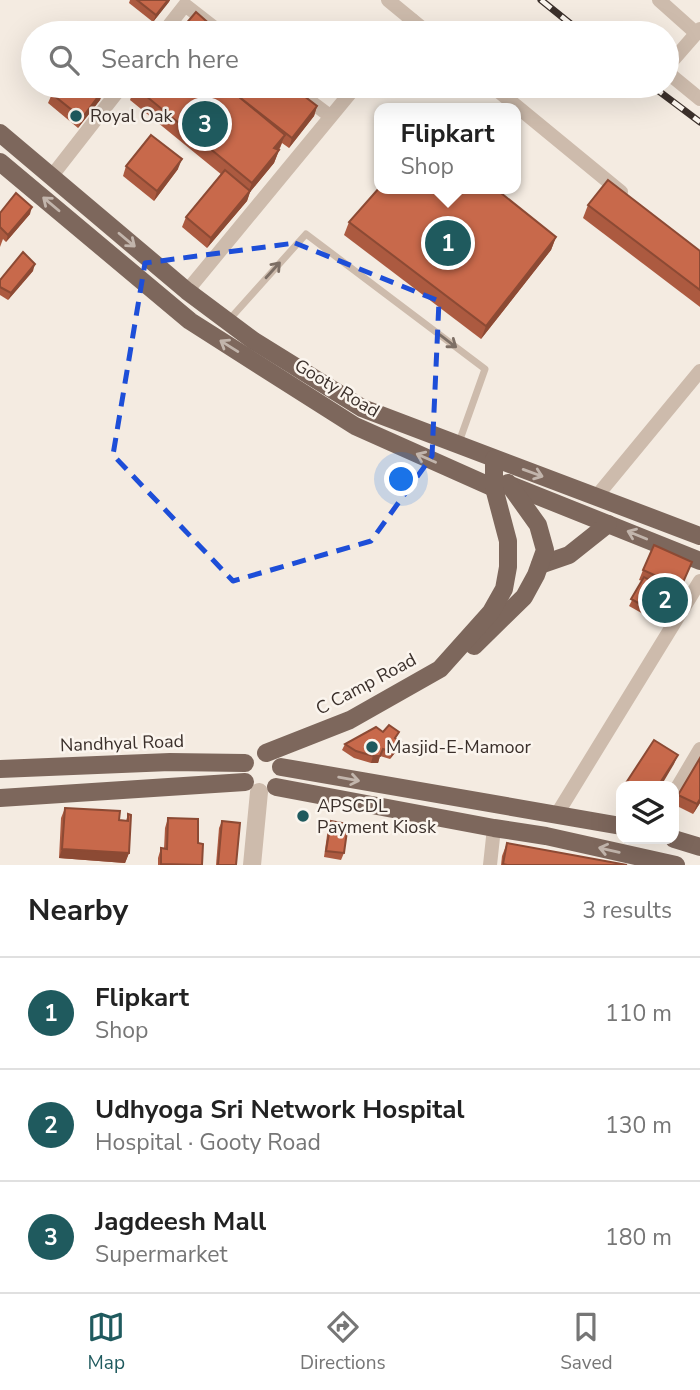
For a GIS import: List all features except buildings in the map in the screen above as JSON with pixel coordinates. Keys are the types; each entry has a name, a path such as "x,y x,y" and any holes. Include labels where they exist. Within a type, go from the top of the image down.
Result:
{"main road":[{"name":"Gooty Road","path":"0,133 187,291 254,341 362,408 700,536"},
{"name":"Gooty Road","path":"0,162 190,321 355,426 501,486 608,524 700,561"},
{"path":"443,665 491,612 504,589 508,568 508,541 501,486 494,459"},
{"path":"501,486 538,525 545,550 540,565"},
{"path":"540,565 569,555 608,524"},
{"name":"C Camp Road","path":"267,753 350,720 443,665 456,661 524,597 540,565"},
{"path":"267,753 276,758 281,767 281,778 260,787 242,773 245,763 252,755 267,753"},
{"name":"Nandhyal Road","path":"0,769 170,762 245,763"},
{"path":"281,767 616,825"},
{"path":"0,797 260,787 546,836 676,865"},
{"path":"679,841 700,847"}],"street":[{"path":"388,0 412,20"},
{"path":"659,0 698,31 679,55"},
{"path":"172,21 185,5 206,21"},
{"path":"679,81 700,99"},
{"path":"51,177 113,98"},
{"path":"306,98 330,116"},
{"path":"187,291 346,98"},
{"path":"521,110 638,205"},
{"path":"596,497 700,371"},
{"path":"557,814 700,581"},
{"path":"679,785 700,749"},
{"path":"252,865 260,787"},
{"path":"490,865 494,828"}],"lane":[{"path":"228,321 306,233 485,369 458,445"}],"highlighted area":[{"path":"295,243 439,301 432,456 371,541 233,581 113,455 145,263"}],"railway":[{"path":"541,0 567,21"},
{"path":"668,98 700,122"}],"place":[{"name":"Royal Oak","path":"76,116"},
{"name":"Jagdeesh Mall","path":"205,124"},
{"name":"Flipkart","path":"448,243"},
{"name":"Udhyoga Sri Network Hospital","path":"665,600"},
{"name":"Masjid-E-Mamoor","path":"372,747"},
{"name":"APSCDL Payment Kiosk","path":"303,816"}]}
